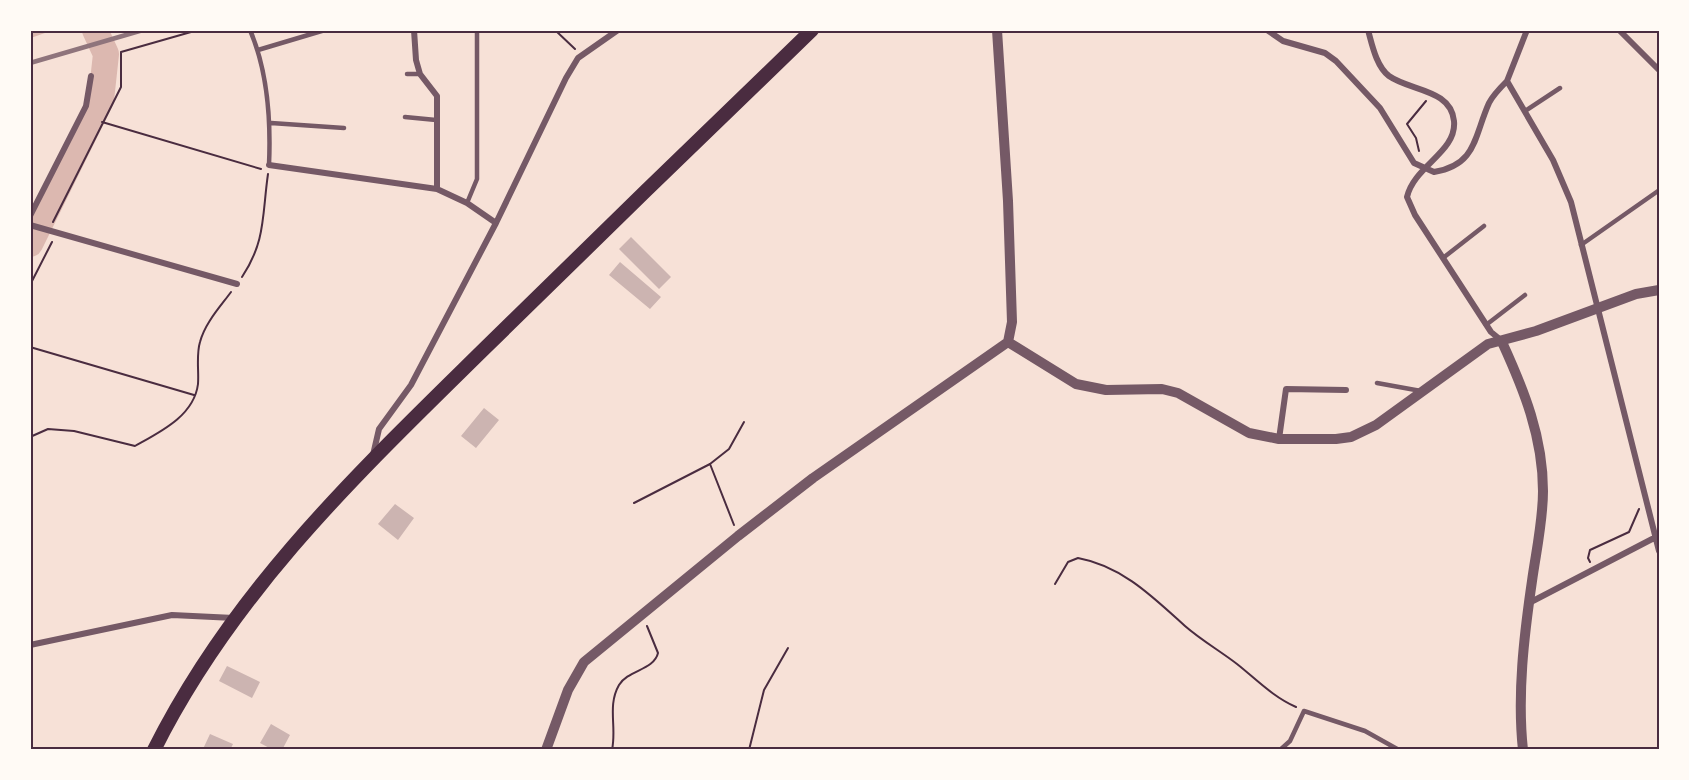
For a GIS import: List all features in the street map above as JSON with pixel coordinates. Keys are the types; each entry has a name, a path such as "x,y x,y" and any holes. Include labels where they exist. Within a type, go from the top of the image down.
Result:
{"main road":[{"path":"154,750 203,665 235,618 299,538 372,459 812,30"}],"street":[{"path":"414,30 416,60 420,74 437,96 437,189"},
{"path":"372,459 379,429 411,384 496,223 566,78 582,56 618,30"},
{"path":"546,750 568,690 584,662 813,478 1008,342 1011,322 1008,201 997,30"},
{"path":"1267,30 1283,41 1325,53 1336,61 1380,108 1414,163 1434,172 1443,171 1458,164 1468,155 1475,144 1489,103 1507,81 1527,30"},
{"path":"1368,30 1375,54 1390,76 1434,95 1450,107 1453,114 1452,138 1413,180 1407,197 1414,215 1486,325 1502,342 1531,410 1542,471 1542,512 1529,603 1521,728 1523,750"},
{"path":"1619,30 1658,68"},
{"path":"30,216 86,106 91,76"},
{"path":"1507,81 1553,160 1571,202 1659,551"},
{"path":"269,165 437,189 467,203 496,223"},
{"path":"30,225 237,284"},
{"path":"1008,342 1076,384 1106,390 1162,389 1178,393 1233,426 1264,437 1279,439 1351,437 1376,425 1488,344 1502,342 1636,294 1659,290"},
{"path":"1332,381 1332,390"},
{"path":"1279,439 1286,389 1346,390"},
{"path":"1529,603 1656,537"},
{"path":"30,645 172,615 235,618"}],"lane":[{"path":"250,30 258,50 271,123 269,165"},
{"path":"258,50 325,30"},
{"path":"467,203 477,180 477,30"},
{"path":"407,74 420,74"},
{"path":"1525,111 1560,88"},
{"path":"405,117 436,120"},
{"path":"271,123 344,128"},
{"path":"1581,246 1658,191"},
{"path":"1443,258 1485,226"},
{"path":"1486,325 1525,295"},
{"path":"1377,383 1423,392"},
{"path":"1280,750 1290,741 1304,711 1365,730 1399,750"}],"path":[{"path":"49,230 121,87 121,52 198,30"},
{"path":"555,30 582,56"},
{"path":"1416,138 1407,124 1423,104"},
{"path":"30,436 48,429 74,431 135,446 162,431 187,410 197,386 199,344 210,321 251,263 262,235 268,171 102,122"},
{"path":"30,285 52,242 51,236"},
{"path":"30,347 194,395"},
{"path":"634,503 711,464 729,449 744,422"},
{"path":"711,464 738,536"},
{"path":"1587,558 1590,550 1629,532 1639,509"},
{"path":"1629,532 1633,538"},
{"path":"1055,584 1068,562 1078,558 1110,568 1161,601 1203,641 1269,691 1304,711"},
{"path":"612,750 615,734 611,711 616,692 626,677 654,662 658,653 658,646 641,615"},
{"path":"749,750 764,690 788,648"}],"building":[{"path":"631,237 671,277 659,289 619,249"},
{"path":"620,262 661,297 650,309 609,275"},
{"path":"484,408 499,420 476,448 461,436"},
{"path":"395,504 414,518 398,540 378,524"},
{"path":"227,666 260,682 252,698 219,681"},
{"path":"271,724 290,735 282,750 273,750 260,743"},
{"path":"210,734 233,744 230,750 203,749"}],"waterway":[{"path":"30,36 47,30"},
{"path":"30,244 101,100 106,54 95,30"}],"railway":[{"path":"30,63 143,30"}]}
